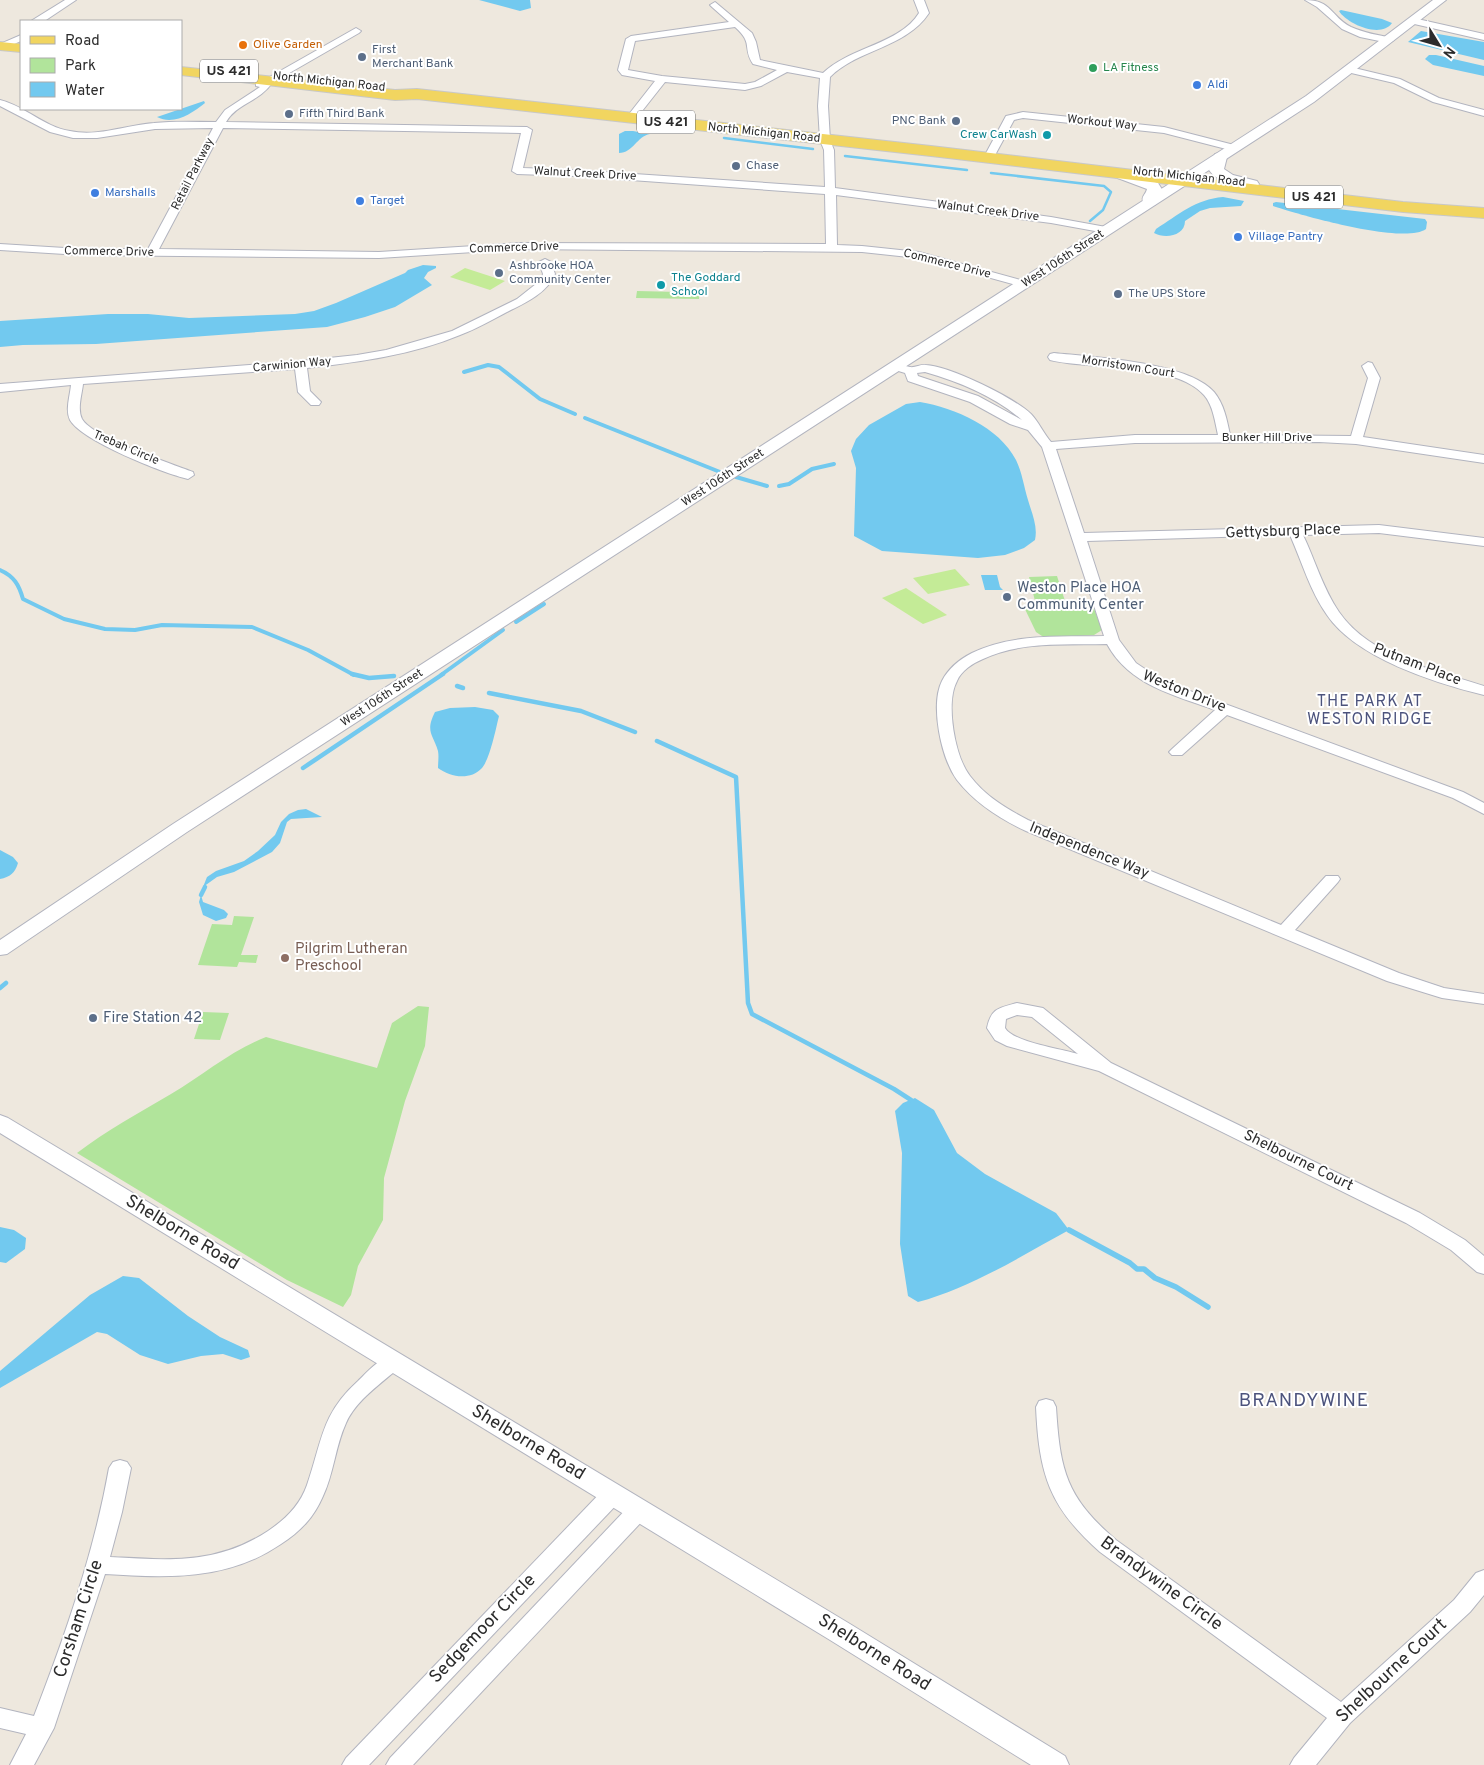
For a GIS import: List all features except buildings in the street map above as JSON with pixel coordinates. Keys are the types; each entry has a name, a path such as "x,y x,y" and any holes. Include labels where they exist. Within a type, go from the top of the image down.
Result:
{"main road":[{"path":"5,47 20,54"},
{"name":"North Michigan Road","path":"182,66 395,95 417,94 932,151 1120,174 1252,184 1421,202 1446,209"},
{"name":"North Michigan Road","path":"182,72 273,79"},
{"name":"North Michigan Road","path":"932,151 946,150 990,155 1403,207 1484,213"},
{"path":"1220,157 1216,170 1218,172 1252,184"},
{"path":"1120,174 1153,186 1156,191 1150,196 1150,202"}],"street":[{"path":"41,20 71,0"},
{"path":"830,249 832,244 831,190 829,150 825,140 823,106 825,76 839,64 905,31 919,21 924,12 919,0"},
{"path":"1310,0 1324,7 1343,26 1362,34 1389,40"},
{"name":"West 106th Street","path":"0,949 180,828 903,369 1024,284 1310,99 1440,0"},
{"path":"715,5 752,39 751,55 756,62 825,76"},
{"path":"1413,22 1484,37"},
{"path":"737,24 631,39 623,70 625,73 662,79 745,88 758,84 786,69"},
{"path":"5,47 6,40 20,30"},
{"name":"Retail Parkway","path":"152,253 218,126 228,111 266,88 273,79 356,32"},
{"path":"5,47 20,39"},
{"path":"1350,70 1397,81 1436,100 1484,113"},
{"path":"631,118 662,79"},
{"name":"Walnut Creek Drive","path":"0,103 17,109 54,130 72,134 102,135 163,125 527,130 517,171 575,173 831,190 1051,220 1106,230"},
{"name":"Workout Way","path":"990,155 1010,118 1023,115 1164,130 1234,148"},
{"name":"Commerce Drive","path":"0,247 47,252 394,255 527,246 884,250 919,255 1024,284"},
{"name":"Carwinion Way","path":"0,388 301,366 388,353 438,339 471,326 521,301 538,290 548,278 545,262"},
{"name":"Morristown Court","path":"1054,356 1156,370 1191,380 1206,390 1212,397 1225,438"},
{"path":"301,366 304,392 315,402"},
{"path":"1356,440 1374,378 1368,366"},
{"name":"Weston Drive","path":"903,369 912,378 974,399 1014,420 1032,427 1048,446 1080,538 1112,640 1124,661 1140,675 1158,684 1458,795 1484,809"},
{"name":"Trebah Circle","path":"78,381 74,411 79,424 85,430 102,440 188,475"},
{"name":"Bunker Hill Drive","path":"1048,446 1127,439 1319,438 1356,440 1484,458"},
{"name":"Gettysburg Place","path":"1080,538 1391,530 1484,542"},
{"name":"Putnam Place","path":"1295,531 1334,615 1349,632 1373,650 1484,691"},
{"name":"Independence Way","path":"1112,640 1012,645 985,652 961,667 949,681 944,698 950,749 958,770 982,798 1020,822 1428,990 1454,996 1484,999"},
{"path":"1177,752 1225,709"},
{"path":"1284,932 1332,879"},
{"name":"Shelbourne Court","path":"1106,1067 1037,1012 1017,1009 998,1017 996,1028 1001,1036 1106,1067 1413,1218 1458,1245 1484,1267"},
{"name":"Shelborne Road","path":"0,1123 613,1494 1055,1765"},
{"path":"98,1565 203,1567 231,1561 272,1540 298,1518 309,1505 323,1469 332,1431 340,1414 354,1397 394,1361"},
{"name":"Brandywine Circle","path":"1046,1407 1047,1446 1053,1472 1065,1499 1081,1521 1108,1546 1342,1716"},
{"name":"Corsham Circle","path":"22,1765 42,1728 98,1565 110,1524 120,1468"},
{"name":"Sedgemoor Circle","path":"354,1765 613,1494"},
{"name":"Sedgemoor Circle","path":"398,1765 638,1510"},
{"name":"Shelbourne Court","path":"1302,1765 1342,1716 1452,1616 1484,1579"},
{"path":"0,1718 42,1728"}],"green space":[{"path":"465,268 505,281 490,290 450,277"},
{"path":"680,288 700,288 699,299 636,298 637,291 680,292"},
{"path":"955,569 970,585 928,594 913,578"},
{"path":"1057,576 1065,601 1035,601 1029,577"},
{"path":"906,588 947,615 923,624 882,598"},
{"path":"1092,603 1102,630 1094,635 1045,638 1036,632 1023,605"},
{"path":"234,916 254,917 241,955 258,955 256,963 239,962 237,967 198,965 212,924 232,925"},
{"path":"418,1006 429,1007 425,1046 405,1101 384,1178 383,1220 358,1266 351,1295 343,1307 287,1280 77,1153 111,1129 183,1087 229,1056 266,1037 377,1068 392,1023"},
{"path":"203,1012 229,1013 220,1040 194,1039"}],"water":[{"path":"479,0 530,0 531,8 520,11"},
{"path":"1339,11 1392,23 1387,28 1380,30 1364,28 1349,21"},
{"path":"1421,31 1484,42 1484,60 1408,42"},
{"path":"1429,55 1484,66 1484,76 1433,65 1425,59"},
{"path":"204,101 205,103 189,114 176,119 170,120 157,117 182,110"},
{"path":"625,131 650,134 646,135 628,150 619,153 619,134"},
{"path":"1223,197 1244,201 1241,206 1210,208 1200,211 1185,221 1182,230 1174,235 1163,236 1154,233 1156,229 1188,208 1213,198"},
{"path":"1273,203 1425,219 1427,222 1426,229 1414,233 1397,233 1351,227 1273,206"},
{"path":"423,265 436,266 424,278 432,285 395,307 327,327 96,344 0,347 0,321 108,314 148,314 189,318 295,314 314,311 336,303"},
{"path":"920,402 947,409 975,421 999,438 1008,448 1016,460 1033,515 1035,540 1024,548 1005,555 978,558 882,551 854,536 856,468 851,451 856,439 869,425 906,404"},
{"path":"981,575 997,575 1000,587 1003,590 985,590"},
{"path":"475,707 493,710 499,716 488,758 482,768 472,775 448,774 438,768 438,751 430,729 432,719 435,712 450,708"},
{"path":"306,809 322,817 291,819 287,822 280,843 272,852 234,872 217,877 203,887 207,877 216,871 244,861 258,851 275,835 281,822 289,814"},
{"path":"0,850 13,857 18,863 12,874 0,879"},
{"path":"201,895 203,902 224,910 228,914 226,918 216,921 203,915 199,902"},
{"path":"915,1098 934,1110 957,1153 985,1174 1056,1213 1069,1230 976,1280 918,1302 908,1296 900,1244 902,1153 895,1111 903,1103"},
{"path":"0,1227 14,1230 26,1238 25,1249 6,1263 0,1262"},
{"path":"123,1276 139,1278 188,1316 220,1337 248,1350 250,1357 241,1360 223,1354 201,1356 168,1364 140,1355 107,1334 97,1332 0,1388 0,1371 90,1295"}],"waterway":[{"path":"724,138 813,149"},
{"path":"845,156 967,170"},
{"path":"991,173 1104,186 1111,192 1103,210 1090,221"},
{"path":"464,372 488,365 499,367 540,399 575,414"},
{"path":"585,418 720,472"},
{"path":"779,486 789,484 812,469 834,464"},
{"path":"736,477 767,486"},
{"path":"0,570 9,575 15,582 20,589 23,599 64,619 105,629 135,630 162,625 252,627 308,650 352,674"},
{"path":"516,622 544,604"},
{"path":"441,675 503,630"},
{"path":"352,674 369,678 394,676"},
{"path":"303,768 443,674"},
{"path":"457,686 463,688"},
{"path":"489,693 581,711 635,732"},
{"path":"657,741 736,777 748,1003 752,1014 894,1089 911,1100"},
{"path":"201,895 205,887"},
{"path":"0,988 6,983"},
{"path":"1069,1230 1130,1263 1137,1269 1144,1269 1155,1278 1176,1287 1208,1307"}],"place":[{"name":"Olive Garden","path":"243,45"},
{"name":"First Merchant Bank","path":"362,57"},
{"name":"LA Fitness","path":"1093,68"},
{"name":"Aldi","path":"1197,85"},
{"name":"Fifth Third Bank","path":"289,114"},
{"name":"PNC Bank","path":"956,121"},
{"name":"Crew CarWash","path":"1047,135"},
{"name":"Chase","path":"736,166"},
{"name":"Marshalls","path":"95,193"},
{"name":"Target","path":"360,201"},
{"name":"Village Pantry","path":"1238,237"},
{"name":"Ashbrooke HOA Community Center","path":"499,273"},
{"name":"The Goddard School","path":"661,285"},
{"name":"The UPS Store","path":"1118,294"},
{"name":"Weston Place HOA Community Center","path":"1007,597"},
{"name":"Pilgrim Lutheran Preschool","path":"285,958"},
{"name":"Fire Station 42","path":"93,1018"}],"district":[{"name":"THE PARK AT WESTON RIDGE","path":"1370,711"},
{"name":"BRANDYWINE","path":"1304,1401"}]}
